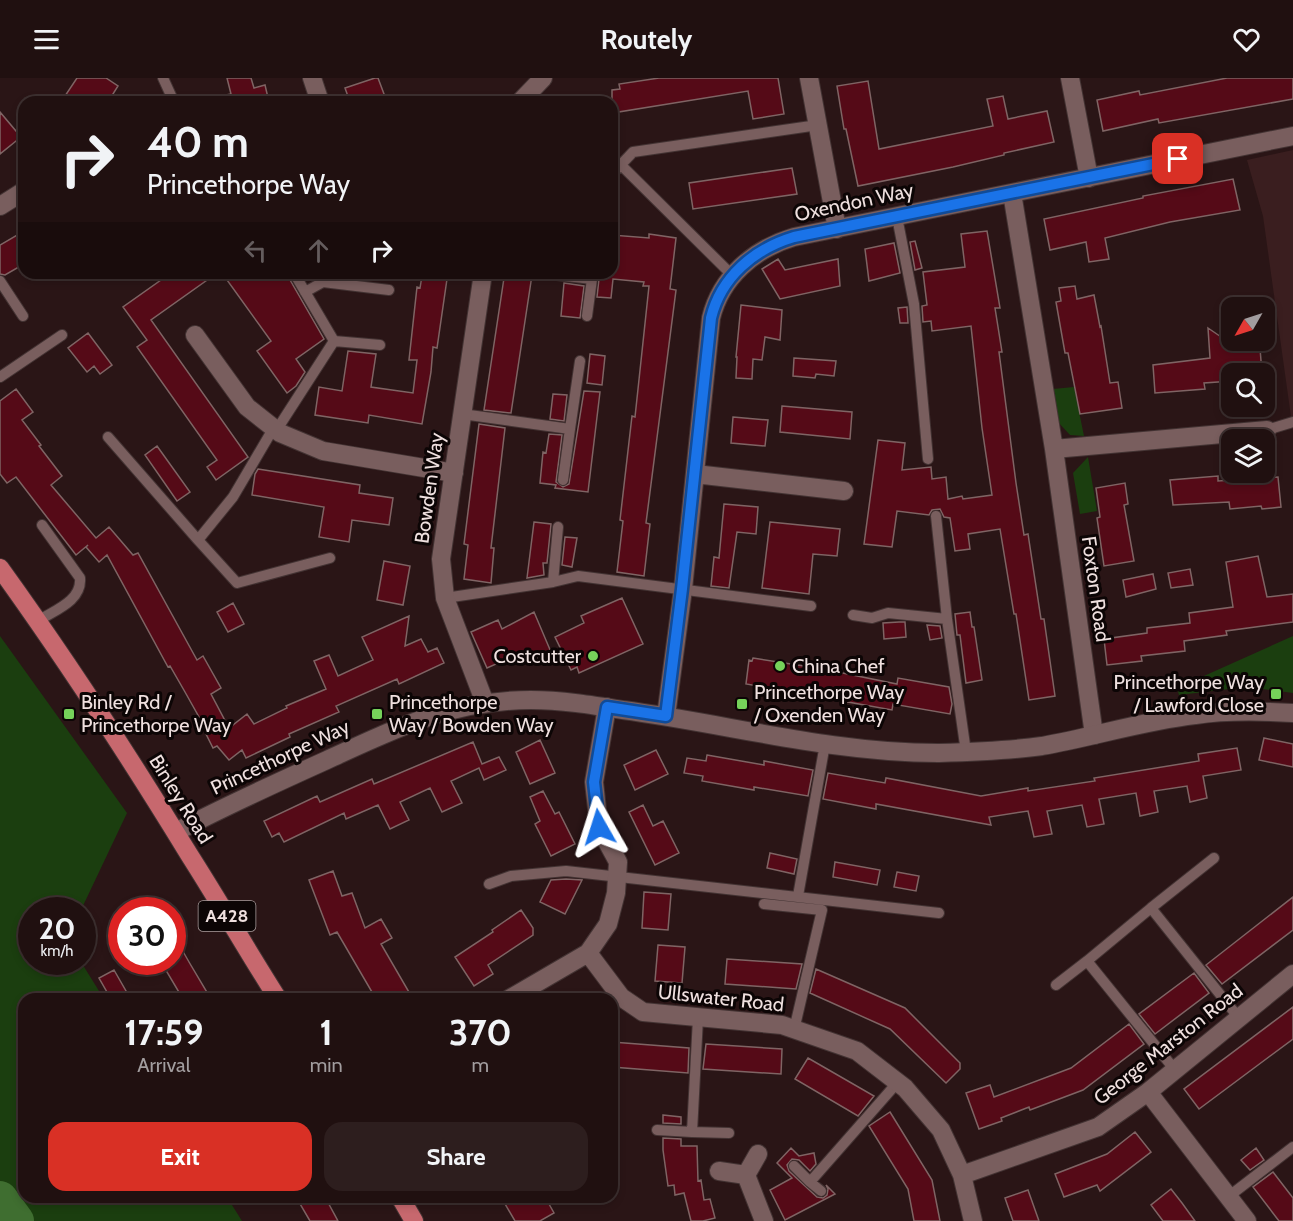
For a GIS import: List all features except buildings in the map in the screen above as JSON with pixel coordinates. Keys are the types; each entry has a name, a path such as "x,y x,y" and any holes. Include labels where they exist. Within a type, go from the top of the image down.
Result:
{"main road":[{"name":"Binley Road","path":"0,568 38,621 176,832 274,993"},
{"path":"404,1203 414,1221"}],"street":[{"path":"312,78 318,96"},
{"path":"526,96 543,78"},
{"path":"809,78 837,229"},
{"path":"1070,78 1089,177"},
{"name":"Oxendon Way","path":"666,716 711,318 719,293 747,261 769,246 794,237 1293,136"},
{"name":"Foxton Road","path":"1012,193 1054,449 1094,735"},
{"path":"0,206 18,194"},
{"name":"Bowden Way","path":"482,279 441,559 446,598 484,703"},
{"path":"195,335 247,407 274,430 294,441 323,451 454,472"},
{"path":"1054,449 1221,434"},
{"path":"695,474 844,491"},
{"name":"Princethorpe Way","path":"176,832 230,804 411,722 446,710 484,703 530,700 607,707 884,752 966,752 1040,746 1210,713 1251,711 1293,713"},
{"path":"519,993 588,953 608,924 616,893 618,862 599,827 594,782 607,707"},
{"name":"Ullswater Road","path":"588,953 621,997 643,1012 782,1025 857,1051 897,1083 941,1130 962,1175 973,1221"},
{"name":"George Marston Road","path":"962,1175 1098,1127 1148,1092 1293,974"},
{"path":"1148,1092 1247,1221"},
{"path":"758,1154 747,1175 764,1221"},
{"path":"719,1171 747,1175"}],"lane":[{"path":"163,78 171,96"},
{"path":"618,168 633,152 818,125"},
{"path":"621,165 733,276"},
{"path":"897,217 914,304 928,459"},
{"path":"297,279 334,341"},
{"path":"587,316 593,279"},
{"path":"0,280 23,316"},
{"path":"305,292 323,282 389,290"},
{"path":"0,377 62,335"},
{"path":"334,341 380,345"},
{"path":"198,540 233,497 274,430 334,341"},
{"path":"563,480 580,361"},
{"path":"462,414 570,429"},
{"path":"1270,429 1293,422"},
{"path":"108,437 237,584 330,558"},
{"path":"936,516 947,619 966,752"},
{"path":"38,621 74,599 81,584 80,578 42,525"},
{"path":"553,582 558,527"},
{"path":"446,598 553,582 578,576 811,606"},
{"path":"853,615 872,618 888,613 947,619"},
{"path":"798,896 825,744"},
{"path":"1056,985 1214,858"},
{"path":"489,884 511,876 566,871 939,913"},
{"path":"764,904 822,910 794,1030"},
{"path":"1151,908 1239,1018"},
{"path":"1087,961 1175,1070"},
{"path":"692,1132 698,1018"},
{"path":"810,1182 897,1083"},
{"path":"657,1130 729,1133"},
{"path":"1228,1197 1293,1147"},
{"path":"794,1166 820,1191"}],"shaded area":[{"path":"1293,150 1293,431 1263,216 1247,160"}],"green space":[{"path":"1074,387 1084,436 1070,435 1057,421 1053,389"},
{"path":"1088,457 1097,511 1080,514 1073,473"},
{"path":"0,636 127,813 87,897 18,897 18,975 89,975 100,993 18,993 18,1203 231,1203 242,1221 0,1221"},
{"path":"1293,636 1293,693 1246,687 1179,695 1177,688"}],"waterway":[{"path":"0,1199 16,1221"}],"place":[{"name":"Costcutter","path":"593,656"},
{"name":"China Chef","path":"780,666"},
{"name":"Princethorpe Way / Lawford Close","path":"1276,694"},
{"name":"Princethorpe Way / Oxenden Way","path":"742,704"},
{"name":"Binley Rd / Princethorpe Way","path":"69,714"},
{"name":"Princethorpe Way / Bowden Way","path":"377,714"}],"route":[{"path":"599,827 594,782 607,707 666,716 711,318 719,293 726,284 747,261 758,253 769,246 794,237 1178,159"}]}
